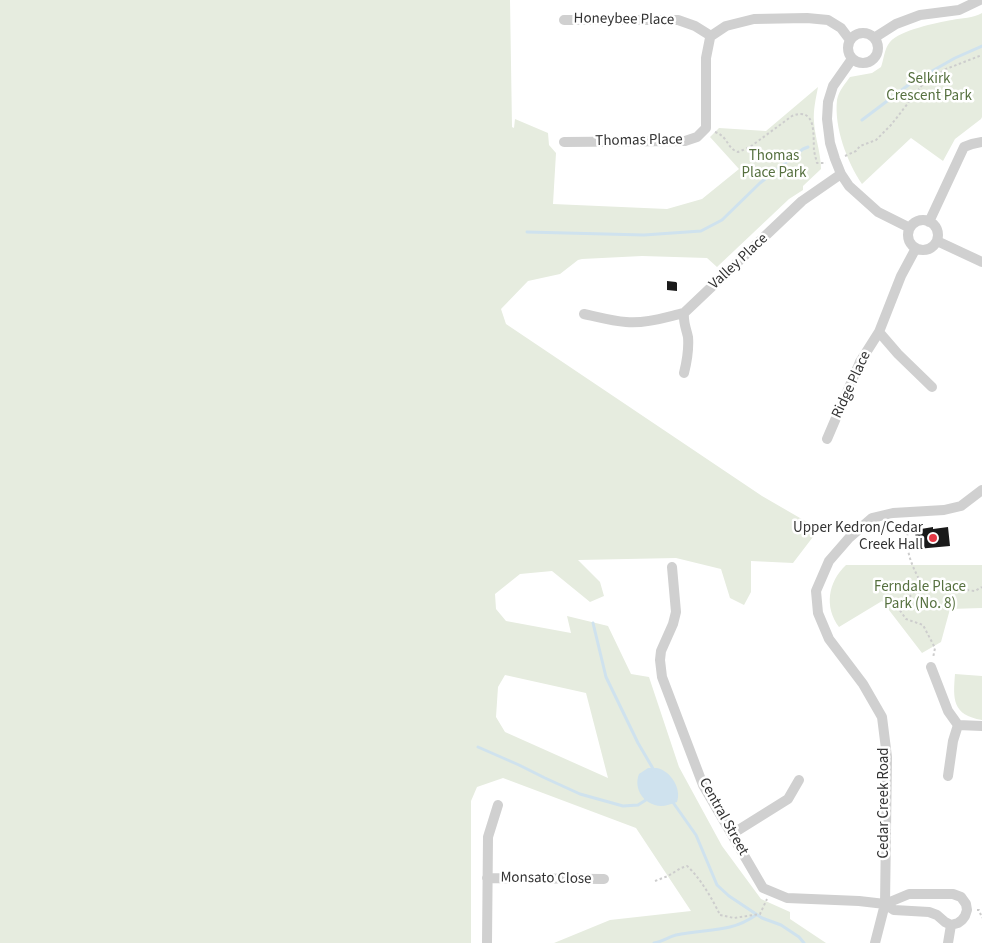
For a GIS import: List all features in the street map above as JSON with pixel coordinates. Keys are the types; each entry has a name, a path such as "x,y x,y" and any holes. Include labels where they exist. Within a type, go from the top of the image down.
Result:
{"street":[{"path":"874,38 896,24 920,15 959,10 980,0"},
{"path":"706,128 706,58 711,36 726,26 754,19 807,18 828,20 841,28 850,40"},
{"name":"Honeybee Place","path":"564,20 678,20 695,26 711,36"},
{"path":"857,34 870,35 877,42 878,47 875,57 861,63 856,62 849,54 848,44 850,40 857,34"},
{"path":"852,58 833,86 828,102 827,120 830,143 835,160 849,186 878,212 910,228"},
{"name":"Thomas Place","path":"564,142 685,141 697,137 706,128"},
{"path":"929,222 964,147 982,142"},
{"name":"Valley Place","path":"684,313 802,201 841,174"},
{"path":"921,220 934,225 938,236 933,246 922,250 916,248 909,240 910,228 921,220"},
{"path":"936,241 982,262"},
{"name":"Ridge Place","path":"827,439 860,362 879,332 901,276 916,248"},
{"path":"584,314 628,323 684,313 683,319 688,338 688,352 684,372"},
{"path":"879,332 898,354 932,387"},
{"name":"Cedar Creek Road","path":"875,943 885,904 887,757 882,717 863,684 829,639 818,613 816,591 829,561 849,538 872,518 894,513 944,510 961,506 982,490"},
{"name":"Central Street","path":"672,567 676,612 673,624 661,651 662,677 703,785 763,888 770,891"},
{"path":"931,667 948,711 958,725"},
{"path":"958,725 982,726"},
{"path":"948,776 953,740 958,725"},
{"path":"732,834 788,799 798,780"},
{"path":"487,943 488,837 498,805"},
{"name":"Monsato Close","path":"487,878 604,880"},
{"path":"770,891 787,898 860,901 885,904 894,910 929,912 951,925 962,920 967,910 966,904 961,897 953,894 909,894 885,904"},
{"path":"948,943 951,925"}],"path":[{"path":"706,128 722,134 733,150 738,152 750,148 792,116 798,114 806,115 810,118 813,127 814,152 817,163 824,163 856,151 860,146 876,140 891,125 923,84 946,69 982,55"},
{"path":"909,522 907,547 922,585"},
{"path":"931,667 936,648 931,638 923,625 906,619 899,609 922,585 975,591 982,587"},
{"path":"655,881 687,866 692,870 715,904 720,915 734,918 760,914 770,891"},
{"path":"977,910 979,910 982,918"}],"green space":[{"name":"Thomas Place Park","path":"0,0 510,0 512,127 514,128 515,119 548,133 549,145 556,153 553,204 667,209 702,199 739,169 710,137 719,128 766,131 818,87 814,118 821,169 803,186 803,190 789,199 717,267 707,258 642,256 582,259 560,274 528,281 501,309 506,324 762,496 819,529 793,563 751,561 751,592 744,605 730,598 721,569 676,558 578,560 600,582 604,596 590,602 552,571 520,574 495,594 496,609 506,621 571,633 567,616 608,626 631,674 649,677 679,767 722,846 761,899 790,912 790,919 826,943 554,943 610,920 691,911 636,828 503,778 477,787 471,801 471,943 0,943","holes":["505,675 586,693 608,778 505,732 496,717 498,687"]},
{"name":"Selkirk Crescent Park","path":"982,13 981,119 955,139 943,161 911,138 862,184 851,165 840,133 837,100 844,85 850,77 872,73 881,67 888,45 902,34 928,25 971,17"},
{"name":"Ferndale Place Park (No. 8)","path":"846,565 982,565 982,608 950,609 941,642 922,653 882,601 839,627 831,611 830,595 835,579"},
{"path":"955,674 982,676 982,720 965,714 956,704 954,691"}],"water":[{"path":"648,768 657,768 671,777 677,786 677,802 663,806 655,805 641,795 638,785 639,774"}],"building":[{"path":"667,281 677,283 677,291 667,290"},
{"path":"933,527 933,529 948,527 950,546 917,549 915,530"}],"waterway":[{"path":"862,120 911,83 955,58 982,46"},
{"path":"527,232 644,235 701,231 722,220 760,183 808,147"},
{"path":"593,623 606,677 638,743 655,772"},
{"path":"478,747 580,794 623,806 638,805 649,798"},
{"path":"672,801 696,835 717,885 729,896 762,918 781,925 799,937 804,943"},
{"path":"654,943 676,935 727,928 756,915"}],"place":[{"name":"Upper Kedron/Cedar Creek Hall","path":"933,538"}]}
